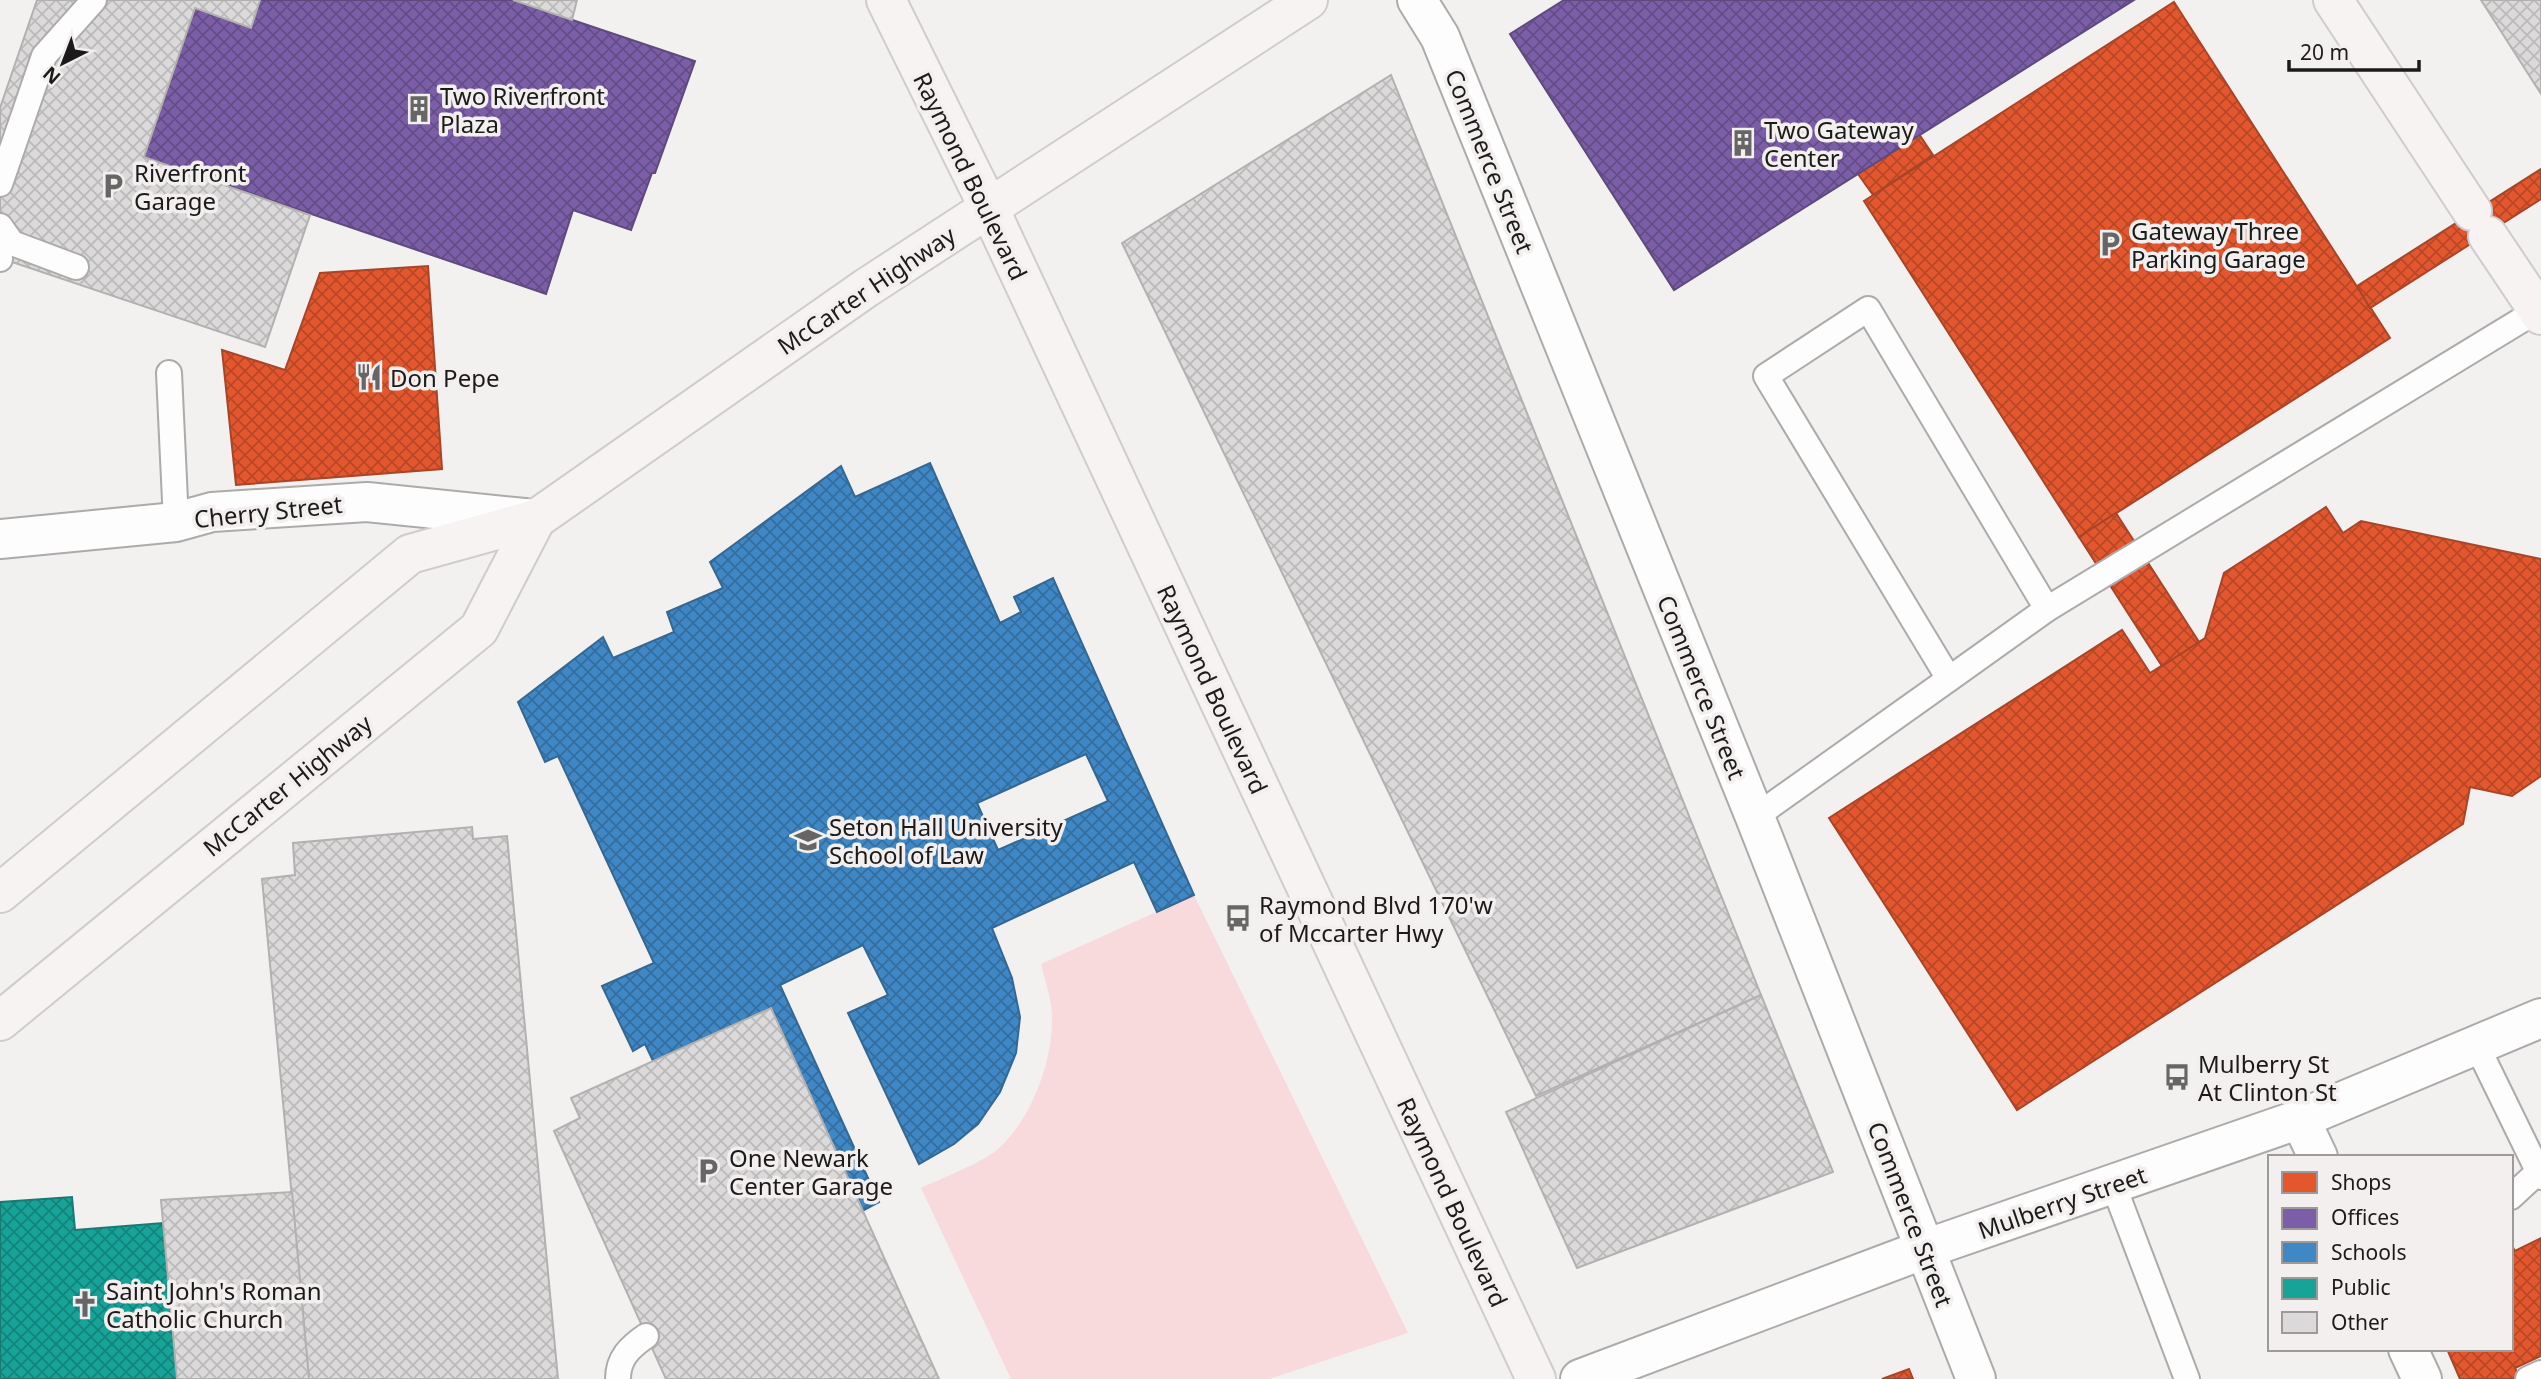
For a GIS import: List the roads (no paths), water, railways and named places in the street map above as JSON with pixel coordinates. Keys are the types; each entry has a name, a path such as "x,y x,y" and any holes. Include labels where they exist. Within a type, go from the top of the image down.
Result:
{"main road":[{"name":"Raymond Boulevard","path":"886,0 989,208 1536,1379"},
{"name":"McCarter Highway","path":"0,893 410,554 536,519 866,288 1308,0"},
{"path":"2333,0 2539,312"},
{"name":"McCarter Highway","path":"0,1021 479,629 536,519"}],"street":[{"name":"Commerce Street","path":"1417,0 1440,37 1755,817 1976,1379"},
{"name":"Cherry Street","path":"0,539 194,517 367,502 536,519"},
{"name":"Mulberry Street","path":"1580,1379 1925,1249 2300,1119 2541,1018"},
{"path":"2300,1119 2317,1155"},
{"path":"2409,1351 2422,1379"}],"lane":[{"path":"0,184 44,56 94,0"},
{"path":"0,226 12,243 76,267"},
{"path":"1949,678 1766,376 1868,309 2047,609"},
{"path":"1755,817 2047,609 2539,312"},
{"path":"169,373 194,517"},
{"path":"2477,1046 2540,1175 2513,1195"},
{"path":"2113,1184 2187,1379"},
{"path":"618,1379 618,1365 634,1344 646,1336"},
{"path":"2528,1379 2541,1373"}],"place":[{"name":"Two Riverfront Plaza","path":"419,109"},
{"name":"Two Gateway Center","path":"1743,143"},
{"name":"Riverfront Garage","path":"113,186"},
{"name":"Gateway Three Parking Garage","path":"2110,244"},
{"name":"Don Pepe","path":"369,377"},
{"name":"Seton Hall University School of Law","path":"808,840"},
{"name":"Raymond Blvd 170'w of Mccarter Hwy","path":"1238,918"},
{"name":"Mulberry St At Clinton St","path":"2177,1077"},
{"name":"One Newark Center Garage","path":"708,1171"},
{"name":"Saint John's Roman Catholic Church","path":"85,1304"}]}
